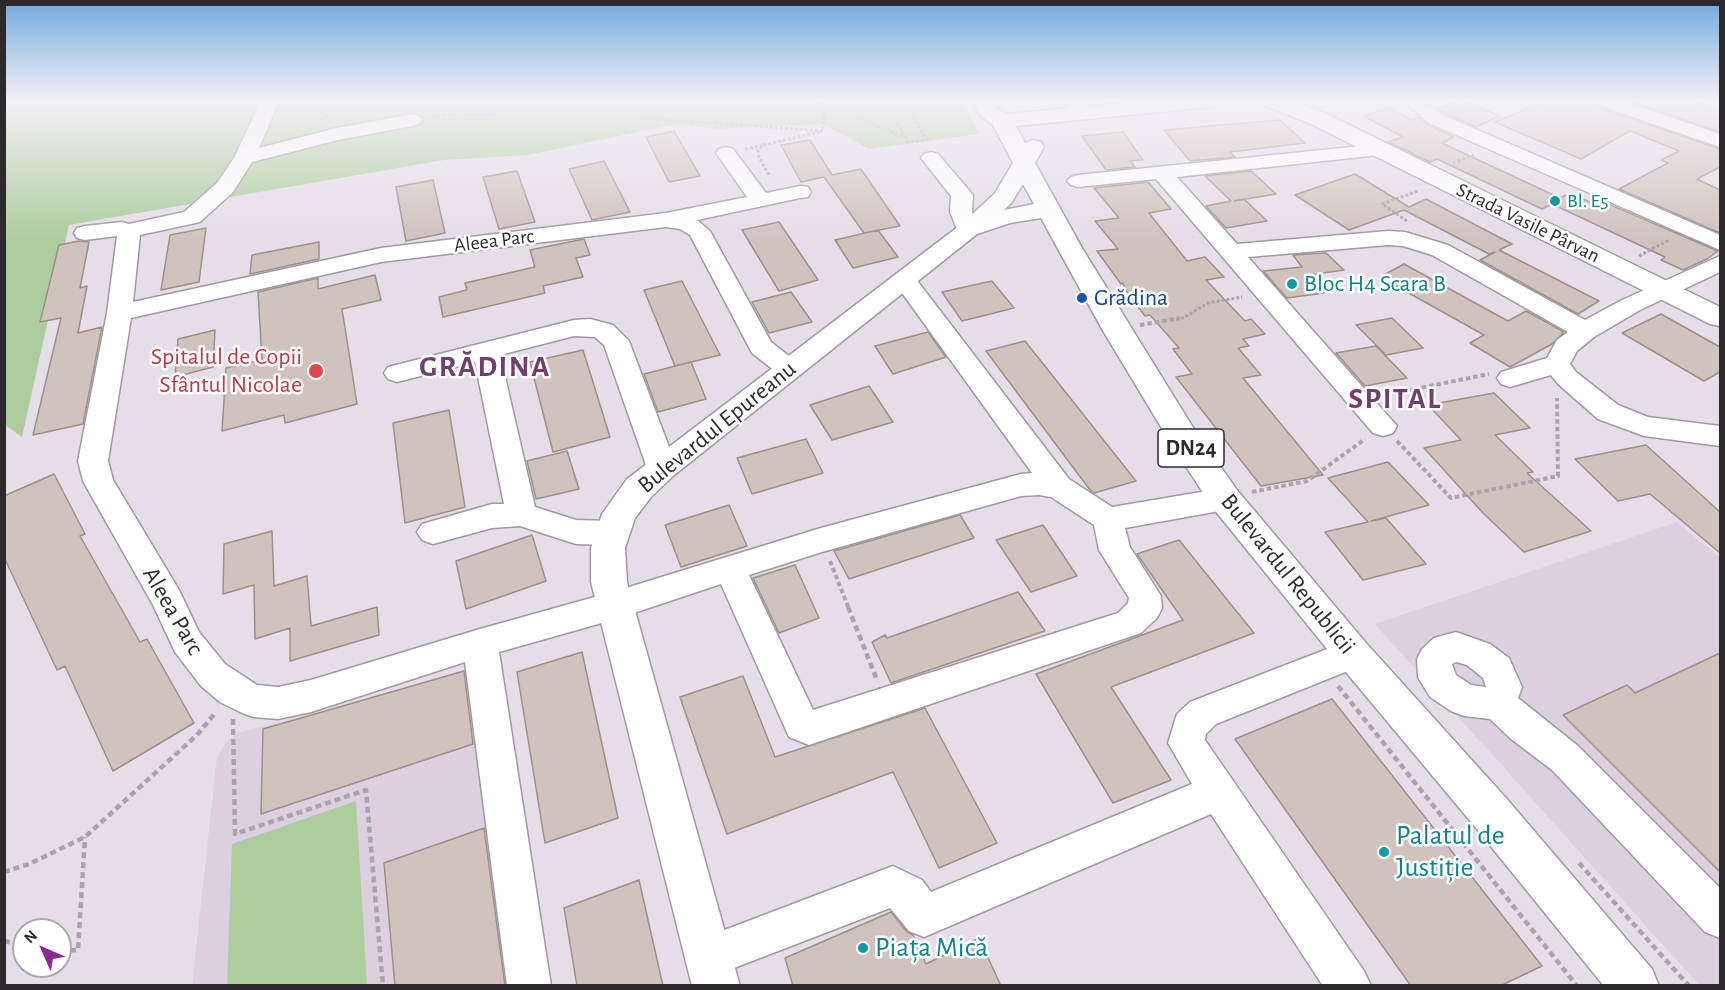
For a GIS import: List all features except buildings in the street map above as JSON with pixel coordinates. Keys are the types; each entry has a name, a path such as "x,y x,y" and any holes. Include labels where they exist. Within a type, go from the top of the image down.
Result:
{"main road":[{"name":"Bulevardul Republicii","path":"1017,147 1069,248 1181,434 1337,660 1491,813 1635,986"},
{"path":"968,229 1004,197 1033,147"},
{"name":"Strada Vasile Pârvan","path":"1374,147 1720,318"},
{"name":"Bulevardul Epureanu","path":"712,971 609,571 608,548 619,514 639,488 662,468 968,229 1005,217 1048,209"},
{"path":"968,229 993,227 1018,229 1043,234 1069,248"}],"street":[{"path":"85,233 107,229 128,231 192,216 225,187 249,147"},
{"path":"244,158 286,147"},
{"path":"1499,147 1720,243"},
{"path":"1078,181 1380,150"},
{"path":"726,153 768,199"},
{"path":"931,159 962,195 962,212 968,229"},
{"path":"1161,172 1383,426"},
{"name":"Aleea Parc","path":"119,313 381,255 666,220 800,192"},
{"path":"666,220 687,224 699,231 761,347 789,369"},
{"name":"Aleea Parc","path":"128,231 119,313 93,461 98,481 166,600 187,642 213,675 233,691 253,701 278,703 310,696 821,540 1021,485 1039,484 1058,487"},
{"path":"1229,252 1388,238 1405,239 1440,250 1585,332"},
{"path":"1510,378 1557,364 1566,346 1585,332 1663,289 1720,263"},
{"path":"904,279 1058,487 1108,519 1225,499"},
{"path":"397,373 574,328 590,327 604,331 616,341 662,468"},
{"path":"486,352 521,514"},
{"path":"1557,364 1586,395 1608,412 1644,426 1720,436"},
{"path":"433,532 492,516 521,514 576,532 613,533"},
{"path":"730,568 802,725 809,728 1129,623 1145,608 1145,596 1115,550 1108,519"},
{"path":"480,643 529,986"},
{"path":"1337,660 1203,713 1190,726 1186,743 1349,986"},
{"path":"1496,701 1524,727 1565,758 1720,917"},
{"path":"712,971 893,886 907,895 924,916 1218,792"}],"path":[{"path":"762,147 758,150 759,158 765,166 768,199"},
{"path":"1405,239 1408,219 1382,204 1494,147"},
{"path":"1619,267 1688,229"},
{"path":"1116,329 1183,318 1208,303 1266,292"},
{"path":"1225,499 1307,481 1383,426 1451,498 1558,476 1557,364"},
{"path":"1360,400 1497,372 1510,378"},
{"path":"821,540 887,702"},
{"path":"1337,660 1577,986"},
{"path":"4,872 29,864 85,837 197,735 233,691"},
{"path":"233,691 235,834 366,790 383,986"},
{"path":"72,950 78,950 85,837"}],"shaded area":[{"path":"1677,522 1720,558 1720,985 1699,985 1375,624"},
{"path":"486,669 542,985 192,986 217,757 227,741 241,732"}],"green space":[{"path":"4,147 565,147 528,155 444,160 69,225 22,437 5,425"},
{"path":"356,801 367,985 227,985 232,844"}],"place":[{"name":"Bl. E5","path":"1555,201"},
{"name":"Bloc H4 Scara B","path":"1292,284"},
{"name":"Grădina","path":"1082,298"},
{"name":"Spitalul de Copii Sfântul Nicolae","path":"316,371"},
{"name":"Palatul de Justiție","path":"1384,852"},
{"name":"Piața Mică","path":"863,948"}],"district":[{"name":"GRĂDINA","path":"485,367"},
{"name":"SPITAL","path":"1395,399"}]}
